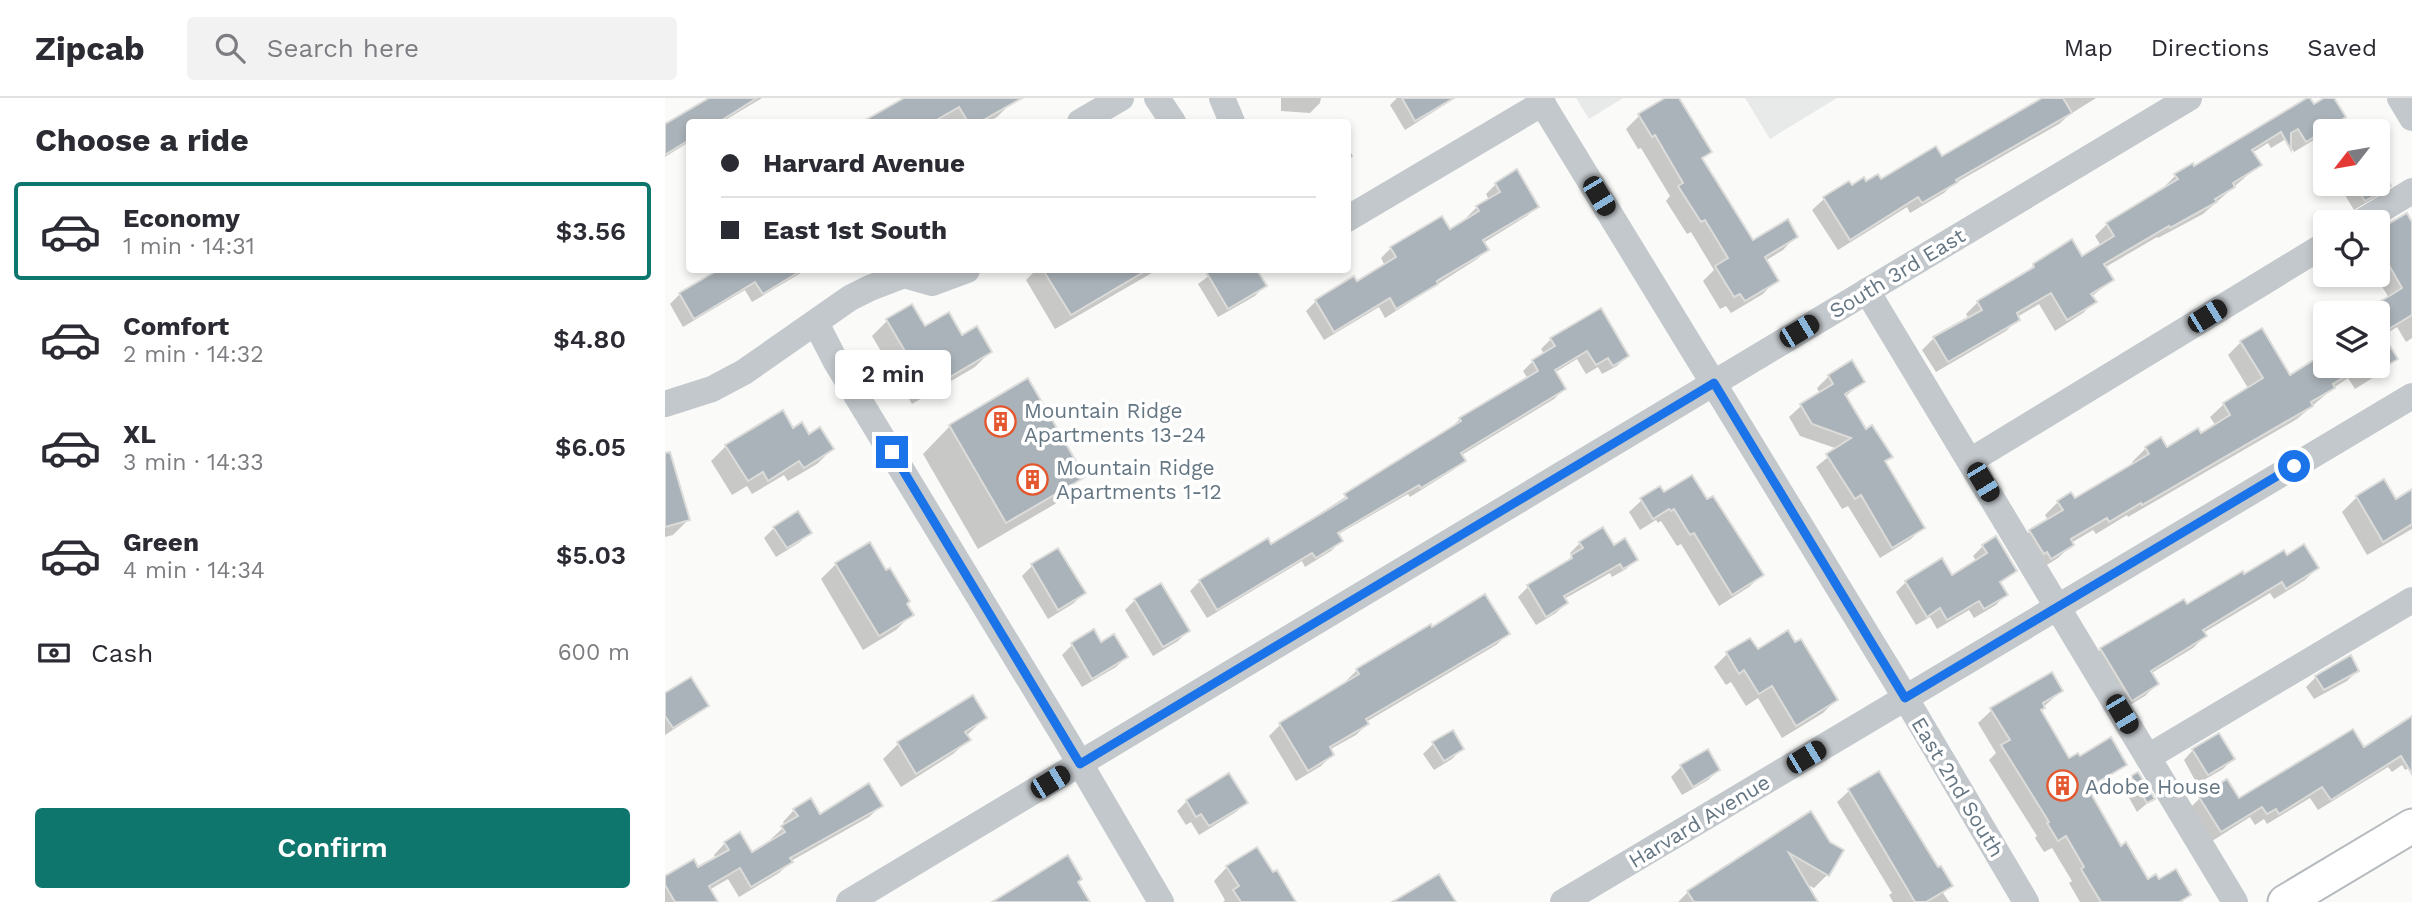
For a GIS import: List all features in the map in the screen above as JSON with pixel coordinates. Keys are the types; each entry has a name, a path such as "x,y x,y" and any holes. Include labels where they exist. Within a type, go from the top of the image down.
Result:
{"main road":[{"path":"2285,902 2412,826"}],"street":[{"path":"1085,119 1121,98"},
{"path":"1157,98 1171,119"},
{"path":"1223,98 1231,119"},
{"name":"South 3rd East","path":"849,902 2189,98"},
{"path":"2400,98 2412,118"},
{"path":"1351,217 1541,100"},
{"name":"East 2nd South","path":"1541,100 2026,902"},
{"path":"2381,210 2412,191"},
{"path":"1970,461 2313,252"},
{"path":"665,404 712,389 744,372 851,298 902,273"},
{"path":"907,273 932,283 959,273"},
{"path":"1867,290 2235,902"},
{"path":"816,323 836,362 1161,902"},
{"name":"Harvard Avenue","path":"1563,902 2412,396"},
{"path":"2148,757 2412,600"}],"shaded area":[{"path":"1576,98 1623,98 1589,119"},
{"path":"1745,98 1837,98 1770,139"}],"building":[{"path":"709,98 757,98 724,119 686,119 686,142 665,155 665,124"},
{"path":"904,98 1022,98 985,119 966,119 959,107 938,119 867,119"},
{"path":"1402,98 1454,98 1415,121"},
{"path":"1665,98 1679,98 1712,152 1702,158 1753,240 1788,219 1798,237 1765,257 1779,281 1745,301 1740,294 1734,297 1715,266 1728,258 1705,220 1701,222 1678,186 1683,183 1655,135 1652,137 1638,114"},
{"path":"2042,98 2063,98 2072,113 1956,180 1958,182 1922,203 1918,197 1850,240 1823,197 1849,181 1852,185 1864,177 1866,181 1878,174 1881,179 1936,146 1942,156"},
{"path":"2307,98 2314,104 2324,98 2334,98 2346,117 2313,119 2313,138 2306,142 2298,129 2291,133 2291,150 2281,132 2252,150 2262,165 2233,183 2235,187 2215,199 2217,202 2104,264 2114,280 2091,294 2097,302 2067,320 2051,293 2017,313 2020,320 1948,362 1933,337 1982,310 1977,301 2034,267 2033,264 2072,239 2082,256 2114,236 2106,223 2178,179 2174,174 2193,163 2194,166"},
{"path":"1517,169 1539,207 1483,240 1489,250 1437,281 1438,284 1396,309 1390,298 1334,332 1315,300 1354,276 1357,281 1396,257 1390,247 1442,216 1450,229 1479,211 1476,206 1500,192 1495,183"},
{"path":"2407,213 2412,222 2412,315 2390,328 2390,301 2381,301 2402,288 2390,267 2390,223"},
{"path":"713,273 797,273 763,294 755,282 694,319 679,293"},
{"path":"1045,273 1142,273 1071,315"},
{"path":"1207,273 1259,273 1267,286 1228,309"},
{"path":"912,304 925,326 949,312 962,335 977,326 992,352 928,390 886,319"},
{"path":"1601,308 1629,356 1613,366 1608,358 1596,365 1587,351 1555,370 1566,389 1461,453 1466,461 1421,488 1419,485 1338,533 1343,541 1316,558 1312,553 1217,610 1199,580 1268,538 1271,544 1347,498 1344,494 1461,421 1459,418 1538,371 1532,360 1555,346 1550,338"},
{"path":"2262,328 2290,375 2313,361 2313,378 2343,378 2333,384 2335,388 2311,402 2313,406 2142,505 2141,503 2109,522 2107,518 2071,539 2074,545 2051,559 2047,552 2044,554 2029,530 2063,510 2057,501 2071,492 2075,498 2149,454 2145,447 2161,437 2167,447 2198,428 2201,433 2230,415 2223,403 2263,378 2240,341"},
{"path":"2390,346 2398,359 2390,364"},
{"path":"1852,360 1865,382 1845,394 1866,429 1872,425 1893,457 1885,461 1925,528 1892,548 1861,495 1855,499 1826,454 1851,438 1812,424 1800,404 1833,384 1828,375"},
{"path":"1028,378 1085,477 1006,523 949,425"},
{"path":"783,410 793,428 802,422 809,434 820,427 834,449 804,468 799,461 768,481 763,472 748,481 725,445"},
{"path":"670,452 690,520 665,527 665,453"},
{"path":"1692,475 1707,499 1713,496 1764,575 1732,595 1694,533 1690,535 1674,509 1669,509 1653,519 1640,498 1660,486 1664,492"},
{"path":"2384,479 2396,499 2412,489 2412,524 2383,542 2356,496"},
{"path":"798,511 812,533 787,548 773,527"},
{"path":"1603,527 1614,545 1625,538 1638,560 1623,569 1620,564 1564,596 1568,603 1546,617 1527,585 1572,558 1571,555 1583,548 1579,542"},
{"path":"1996,536 2017,571 2000,582 2008,595 1984,609 1979,601 1947,620 1940,608 1927,617 1905,581 1942,558 1952,575 1987,553 1982,545"},
{"path":"870,542 886,570 890,568 910,601 907,604 914,615 879,636 835,563"},
{"path":"2304,544 2319,568 2286,589 2282,582 2203,630 2207,636 2151,671 2159,684 2132,701 2100,648 2184,599 2187,604 2243,571 2244,574 2284,550 2287,555"},
{"path":"1058,548 1086,593 1058,610 1031,564"},
{"path":"1161,583 1190,631 1163,647 1134,599"},
{"path":"1485,594 1510,634 1366,719 1369,724 1330,747 1334,755 1308,771 1279,723 1359,674 1356,669"},
{"path":"1094,629 1101,642 1114,634 1128,657 1092,679 1071,643"},
{"path":"1788,630 1795,642 1801,639 1838,700 1796,726 1772,686 1759,694 1744,670 1739,674 1726,652 1750,638 1758,649"},
{"path":"2351,655 2359,671 2324,690 2315,676"},
{"path":"2052,672 2063,691 2043,703 2045,708 2041,710 2069,758 2078,753 2080,756 2111,737 2127,765 2096,783 2099,787 2090,792 2121,846 2126,842 2148,879 2156,874 2159,879 2176,869 2191,895 2179,902 2101,902 2081,869 2084,867 2066,836 2058,841 2001,745 2010,740 1990,708"},
{"path":"691,677 709,706 673,728 665,716 665,693"},
{"path":"973,695 987,718 965,732 971,740 916,774 897,742"},
{"path":"2412,716 2412,774 2401,756 2331,800 2322,787 2279,814 2276,809 2267,814 2262,807 2221,832 2199,797 2227,779 2239,798 2353,729 2364,747"},
{"path":"1453,730 1464,749 1444,761 1432,742"},
{"path":"2219,733 2235,759 2208,775 2192,749"},
{"path":"1708,749 1720,770 1693,787 1680,765"},
{"path":"1879,771 1938,867 1941,866 1953,886 1926,902 1915,902 1848,789"},
{"path":"2138,772 2155,799 2147,803 2131,776"},
{"path":"1229,773 1248,803 1209,826 1201,814 1196,817 1186,800"},
{"path":"869,783 883,806 790,858 793,862 751,887 740,868 709,886 718,902 675,902 665,885 665,876 694,859 698,867 729,850 724,842 740,832 752,852 785,832 781,826 798,816 793,809 811,798 820,814"},
{"path":"1811,811 1830,842 1844,850 1829,876 1789,853 1818,902 1694,902 1687,891"},
{"path":"1257,847 1273,872 1277,870 1296,902 1241,902 1233,890 1239,886 1226,866"},
{"path":"1068,855 1082,879 1078,882 1090,902 992,902"},
{"path":"1439,874 1456,902 1392,902"}],"place":[{"name":"Mountain Ridge Apartments 13-24","path":"1001,422"},
{"name":"Mountain Ridge Apartments 1-12","path":"1033,479"},
{"name":"Adobe House","path":"2062,786"}],"route":[{"path":"892,452 1080,764 1714,383 1905,698 2294,466"}]}
